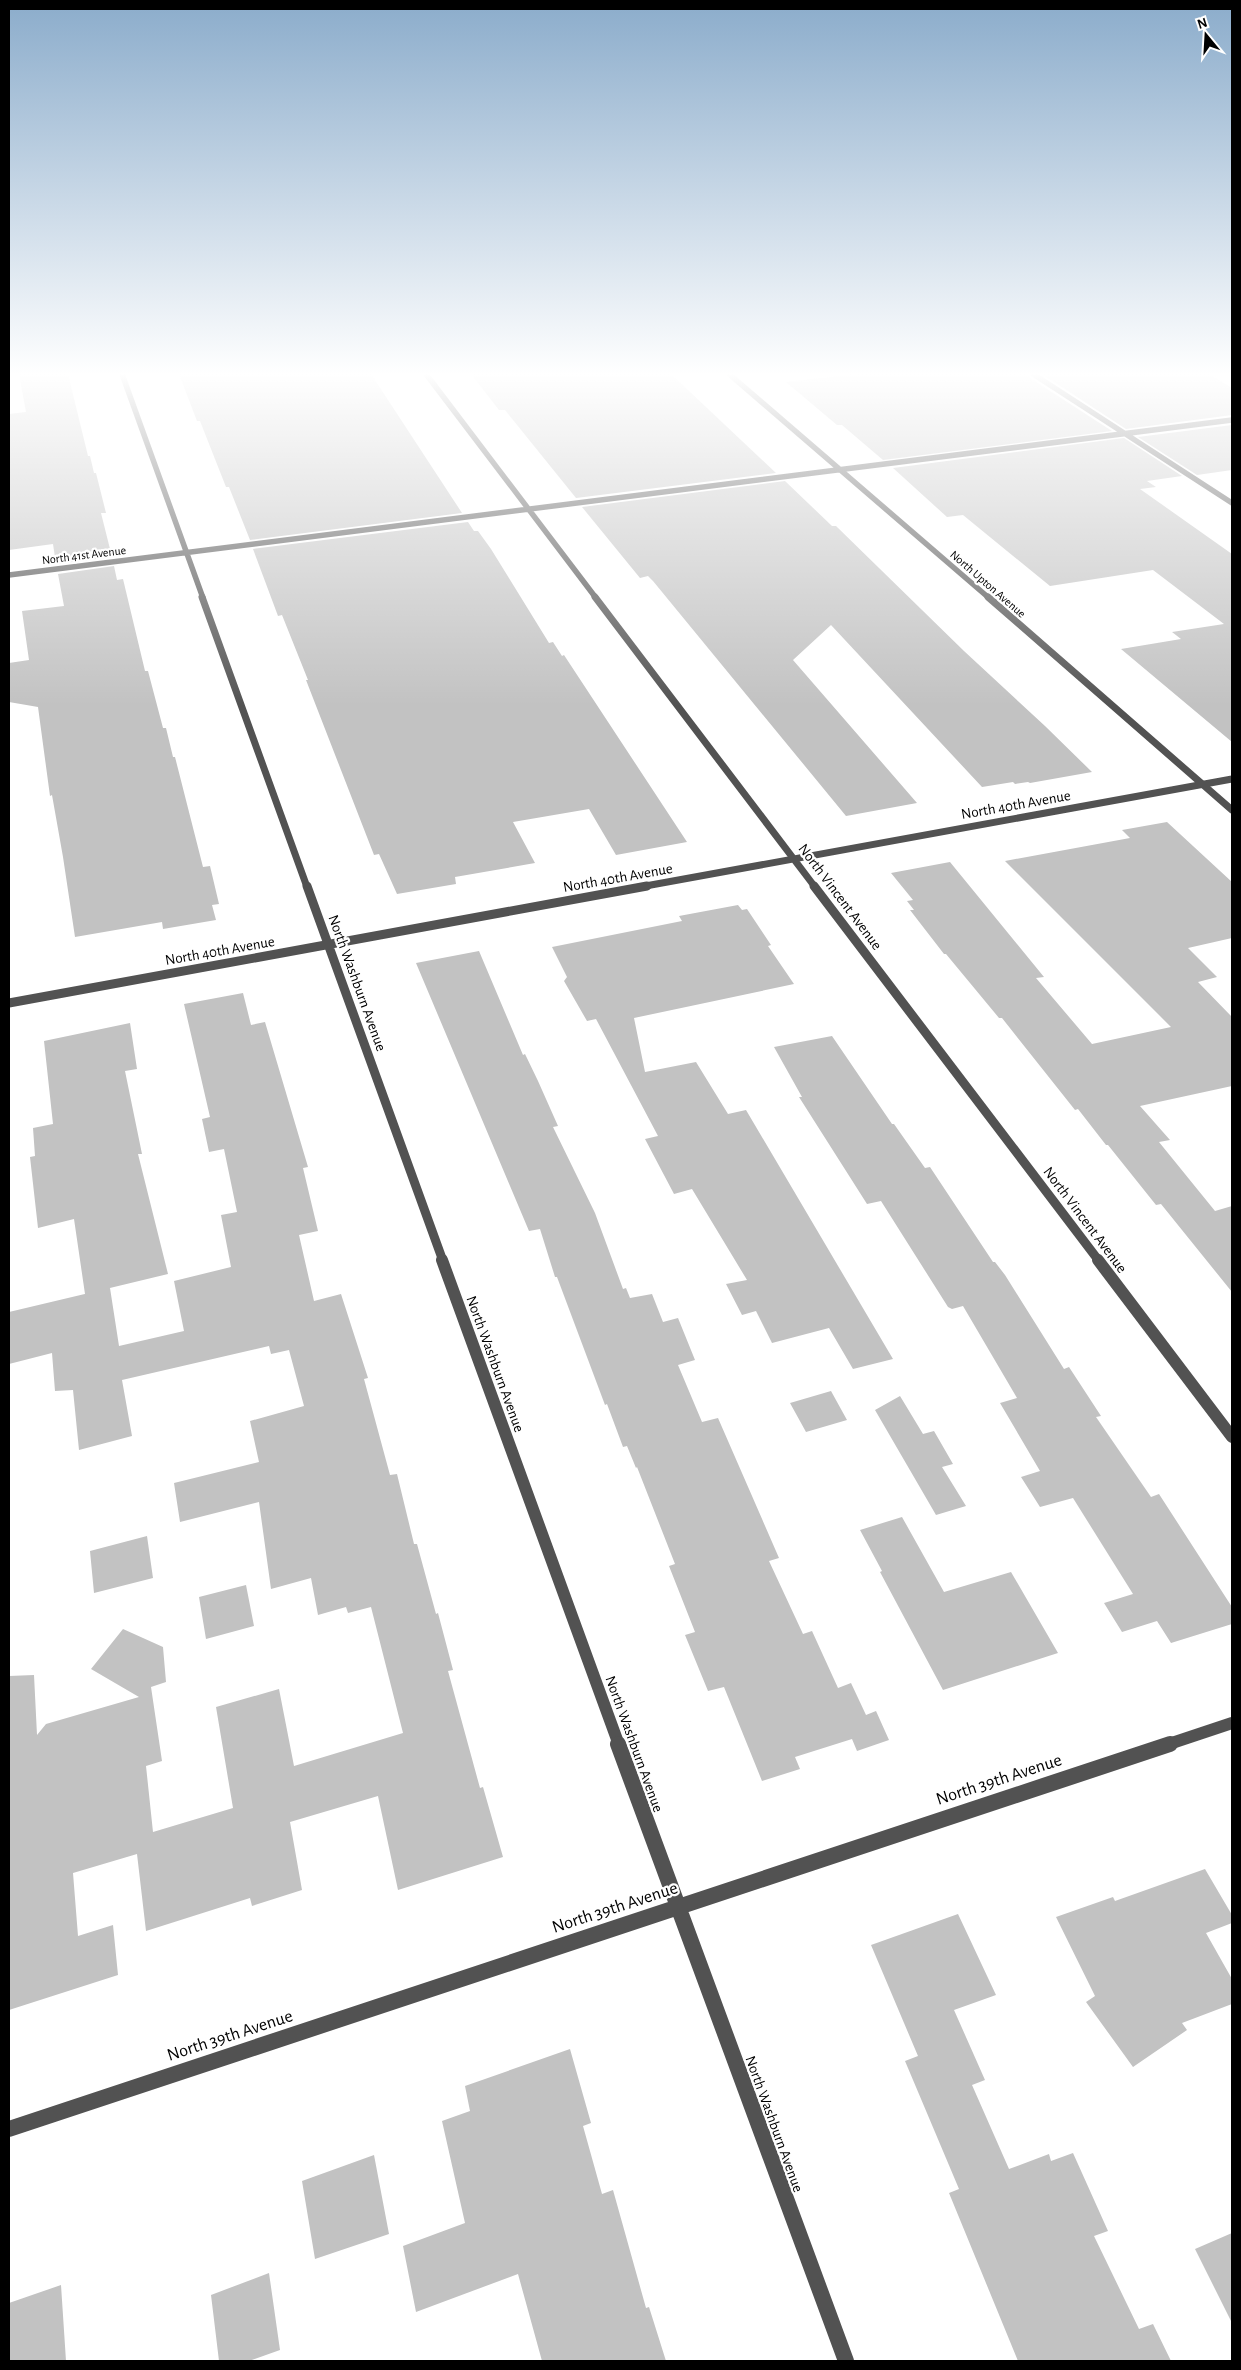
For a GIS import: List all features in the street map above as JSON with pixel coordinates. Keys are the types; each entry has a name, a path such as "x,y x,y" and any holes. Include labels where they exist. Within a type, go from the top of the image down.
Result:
{"street":[{"name":"North Washburn Avenue","path":"162,485 326,945 677,1907 846,2361"},
{"name":"North Vincent Avenue","path":"510,485 1232,1437"},
{"name":"North 41st Avenue","path":"9,575 719,485"},
{"name":"North Upton Avenue","path":"859,485 1027,634 1232,810"},
{"path":"1203,485 1232,503"},
{"name":"North 40th Avenue","path":"9,1003 1232,779"},
{"name":"North 39th Avenue","path":"9,2129 1232,1723"}],"building":[{"path":"9,485 99,485 106,513 101,513 112,557 56,564 53,544 9,550"},
{"path":"225,485 443,485 462,513 250,540 229,487 226,487"},
{"path":"565,485 683,485 576,498"},
{"path":"757,485 789,485 832,526 836,526 1092,772 1030,783 1015,784 1013,782 982,787 831,625 793,660 917,803 846,816 653,581 648,576 640,578 582,507"},
{"path":"911,485 1152,485 1156,487 1140,489 1232,554 1232,742 1121,649 1181,639 1172,632 1224,624 1153,570 1050,586 963,515 947,517"},
{"path":"468,522 474,531 478,531 491,549 549,643 553,642 562,656 564,655 687,842 616,855 589,809 513,822 535,863 455,877 456,884 397,894 379,854 374,855 306,680 308,680 282,615 278,616 253,549"},
{"path":"114,566 117,580 123,579 145,671 148,671 163,728 166,728 173,757 175,757 203,867 210,866 219,904 212,905 216,920 163,929 162,922 75,937 52,795 50,796 38,707 9,702 9,663 29,660 22,611 64,606 58,574"},
{"path":"1167,822 1232,882 1232,938 1188,948 1217,977 1198,982 1232,1017 1232,1086 1140,1106 1170,1140 1159,1142 1215,1211 1232,1206 1232,1292 1161,1204 1156,1205 1078,1109 1075,1110 1002,1018 999,1018 946,954 944,954 910,910 914,910 907,901 913,900 891,873 950,862 1044,977 1036,978 1092,1044 1171,1027 1005,861 1130,838 1122,830"},
{"path":"738,905 742,910 747,909 771,945 768,946 794,984 634,1018 645,1072 696,1062 728,1114 746,1110 893,1359 853,1369 829,1328 772,1343 756,1311 742,1315 726,1284 747,1280 692,1189 674,1194 645,1139 658,1136 596,1019 587,1021 564,981 567,977 552,947 682,921 679,916"},
{"path":"479,951 523,1055 525,1054 558,1126 553,1127 595,1213 623,1289 626,1288 630,1298 652,1294 663,1322 678,1318 695,1360 678,1365 702,1422 718,1418 779,1558 769,1561 803,1634 812,1631 838,1688 851,1683 866,1715 876,1711 889,1740 857,1751 852,1739 795,1757 800,1769 762,1781 724,1687 708,1691 685,1635 695,1632 669,1566 675,1564 637,1467 627,1446 623,1447 607,1404 605,1405 557,1277 555,1277 540,1229 529,1231 416,963"},
{"path":"243,993 251,1025 265,1022 308,1167 303,1168 318,1231 299,1235 314,1301 341,1294 368,1378 364,1379 390,1475 397,1474 414,1544 417,1544 436,1614 438,1613 453,1670 448,1671 480,1788 483,1787 503,1857 398,1890 378,1796 290,1822 302,1890 252,1906 250,1898 146,1931 137,1854 73,1873 78,1936 113,1925 118,1975 9,2010 9,1676 34,1675 37,1735 46,1724 139,1697 91,1669 123,1629 163,1647 166,1682 151,1687 162,1761 146,1766 153,1832 233,1808 216,1707 279,1689 294,1766 403,1733 371,1607 348,1613 346,1607 318,1615 311,1578 271,1589 259,1502 180,1522 174,1483 259,1462 250,1421 304,1406 289,1350 271,1354 269,1346 122,1380 132,1436 79,1450 73,1390 55,1391 52,1353 9,1364 9,1312 110,1288 119,1346 184,1331 174,1281 231,1267 221,1215 237,1212 224,1149 209,1152 202,1119 210,1117 184,1004"},
{"path":"130,1023 137,1069 125,1071 142,1154 138,1154 168,1274 85,1294 74,1219 38,1228 30,1157 35,1156 33,1128 53,1124 44,1041"},
{"path":"832,1036 892,1124 894,1124 925,1168 930,1167 993,1262 1005,1275 1064,1369 1069,1367 1101,1416 1096,1417 1151,1497 1159,1494 1232,1607 1232,1624 1171,1643 1157,1621 1122,1632 1104,1603 1133,1594 1073,1498 1040,1507 1021,1477 1040,1471 1000,1403 1017,1398 963,1306 952,1309 948,1307 881,1201 867,1204 799,1097 802,1097 774,1047"},
{"path":"831,1391 847,1420 806,1432 790,1403"},
{"path":"900,1396 923,1434 934,1431 953,1464 942,1467 966,1506 936,1515 875,1410"},
{"path":"902,1517 944,1592 1011,1572 1058,1653 943,1690 880,1572 882,1571 860,1530"},
{"path":"147,1536 153,1578 94,1593 90,1551"},
{"path":"246,1585 254,1626 206,1639 199,1597"},
{"path":"1205,1869 1232,1915 1232,1923 1206,1933 1232,1979 1232,2004 1182,2023 1187,2030 1133,2067 1086,2002 1095,1996 1056,1917 1113,1897 1115,1901"},
{"path":"958,1914 996,1995 954,2010 985,2080 972,2085 1009,2169 1049,2154 1051,2161 1073,2153 1108,2231 1094,2236 1139,2329 1153,2324 1171,2361 1018,2361 949,2193 959,2189 905,2061 918,2056 871,1945"},
{"path":"570,2049 591,2123 583,2126 602,2194 613,2190 646,2308 649,2307 666,2361 542,2361 518,2274 416,2312 403,2246 465,2223 442,2121 470,2111 465,2086"},
{"path":"374,2155 389,2234 315,2259 302,2181"},
{"path":"1232,2233 1232,2323 1195,2249"},
{"path":"269,2273 280,2350 249,2361 219,2361 211,2295"},
{"path":"61,2285 66,2361 9,2361 9,2303"}]}
